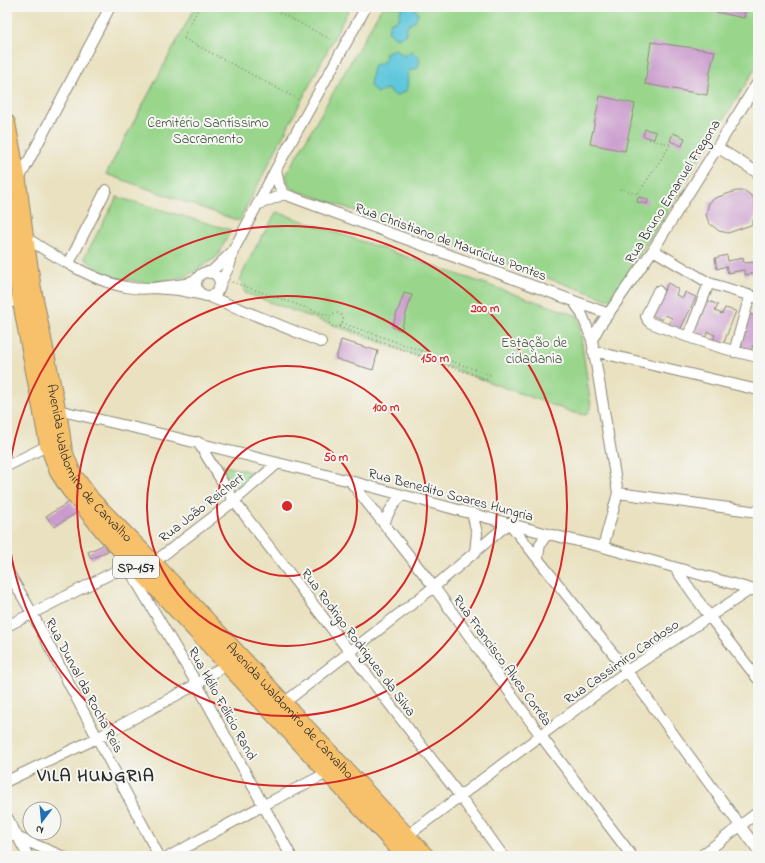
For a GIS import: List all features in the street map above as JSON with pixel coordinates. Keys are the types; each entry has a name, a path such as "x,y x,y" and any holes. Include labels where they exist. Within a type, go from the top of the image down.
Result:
{"main road":[{"name":"Avenida Waldomiro de Carvalho","path":"7,123 12,185 25,237 20,297 58,409 55,442 58,472 69,489 104,532 140,563 233,660 335,769 403,846 426,856"},
{"name":"Avenida Waldomiro de Carvalho","path":"7,205 20,297 41,409 55,442"}],"street":[{"path":"12,185 110,7"},
{"path":"153,288 179,290 206,295 214,293 221,283 230,264 233,251 276,169 366,7"},
{"name":"Rua Bruno Emanuel Fregona","path":"592,340 599,327 653,250 757,85"},
{"path":"717,147 758,173"},
{"path":"257,205 284,194 276,169"},
{"path":"69,264 106,190"},
{"name":"Rua Christiano de Mauricius Pontes","path":"284,194 609,314"},
{"path":"9,227 69,264 105,281 125,287 139,289 185,284 197,279 202,273 210,273 217,277 221,283"},
{"path":"653,250 709,282 754,296 734,352"},
{"path":"210,273 233,251"},
{"path":"197,279 196,287 201,293 321,342"},
{"path":"688,337 709,282"},
{"path":"658,291 646,316 648,321 688,337 734,352 758,357"},
{"path":"574,302 581,312 592,340 618,493 604,547"},
{"path":"593,351 758,390"},
{"name":"Rua Benedito Soares Hungria","path":"41,409 58,409 198,442 472,513 509,524 604,547 755,590"},
{"path":"7,466 55,442"},
{"name":"Rua Rodrigo Rodrigues da Silva","path":"198,442 234,501 460,796 503,856"},
{"name":"Rua João Reichert","path":"7,626 140,563 234,501 278,463"},
{"name":"Rua Francisco Alves Corrêa","path":"350,481 434,587 541,736 632,856"},
{"path":"618,493 758,512"},
{"path":"384,524 394,503 402,495"},
{"path":"472,513 477,533 475,553"},
{"path":"278,708 434,587 509,524 627,671 758,850"},
{"path":"538,559 541,541 548,534"},
{"name":"Rua Hélio Felício Rand","path":"140,563 197,684 291,856"},
{"path":"675,568 709,616 758,679"},
{"name":"Rua Durval da Rocha Reis","path":"7,570 32,613 159,856"},
{"name":"Rua Cassimiro Cardoso","path":"403,846 460,796 627,671 709,616 755,590"},
{"path":"7,780 97,738 197,684 233,660"},
{"path":"170,856 264,805 335,769"},
{"path":"700,856 758,812"},
{"path":"7,817 28,856"},
{"path":"7,833 62,856"}],"path":[{"path":"199,7 183,38 298,99"},
{"path":"269,7 330,39"},
{"path":"620,189 638,194 671,144 646,139"},
{"path":"221,283 330,316 339,314 342,317 342,323 339,327"},
{"path":"330,316 330,325 334,327 339,327 488,380"},
{"path":"342,323 491,375"}],"green space":[{"name":"Cemitério Santíssimo Sacramento","path":"195,7 350,7 239,221 106,174"},
{"path":"382,7 758,7 758,64 670,207 610,300 290,188 286,175"},
{"path":"117,197 231,230 217,257 185,277 148,283 108,277 84,258"},
{"name":"Estação de cidadania","path":"277,212 578,316 591,407 586,415 574,413 245,293 240,280 252,253"},
{"path":"217,464 260,474 238,489"}],"water":[{"path":"405,7 413,7 418,13 415,21 407,26 405,35 397,38 388,32 390,23 399,19 401,9"},
{"path":"395,49 404,56 411,51 420,58 418,68 408,71 407,90 396,96 387,89 377,93 370,86 373,66 383,62 386,58 385,53"}],"building":[{"path":"691,7 746,7 744,18"},
{"path":"651,42 715,51 707,95 645,84"},
{"path":"600,96 635,104 625,151 590,144"},
{"path":"645,129 656,132 654,139 643,136"},
{"path":"673,133 685,138 682,146 670,141"},
{"path":"736,191 745,191 753,197 756,215 751,225 728,233 719,231 709,223 706,215 709,203 715,198"},
{"path":"638,197 648,199 647,204 637,202"},
{"path":"727,255 728,261 743,258 744,263 758,262 758,272 745,275 744,270 728,273 726,266 717,269 715,258"},
{"path":"668,283 678,289 676,295 683,298 685,292 696,297 680,330 669,324 672,318 665,315 662,320 652,315"},
{"path":"404,293 412,295 401,330 392,327"},
{"path":"707,300 718,305 715,311 722,314 725,308 736,311 723,345 713,341 715,335 708,332 705,338 694,335"},
{"path":"749,314 758,317 758,347 753,345 751,352 741,349"},
{"path":"341,340 378,351 373,370 336,359"},
{"path":"71,501 78,512 54,527 46,516"},
{"path":"105,544 108,551 91,559 88,552"}],"district":[{"name":"VILA HUNGRIA","path":"96,775"}]}
